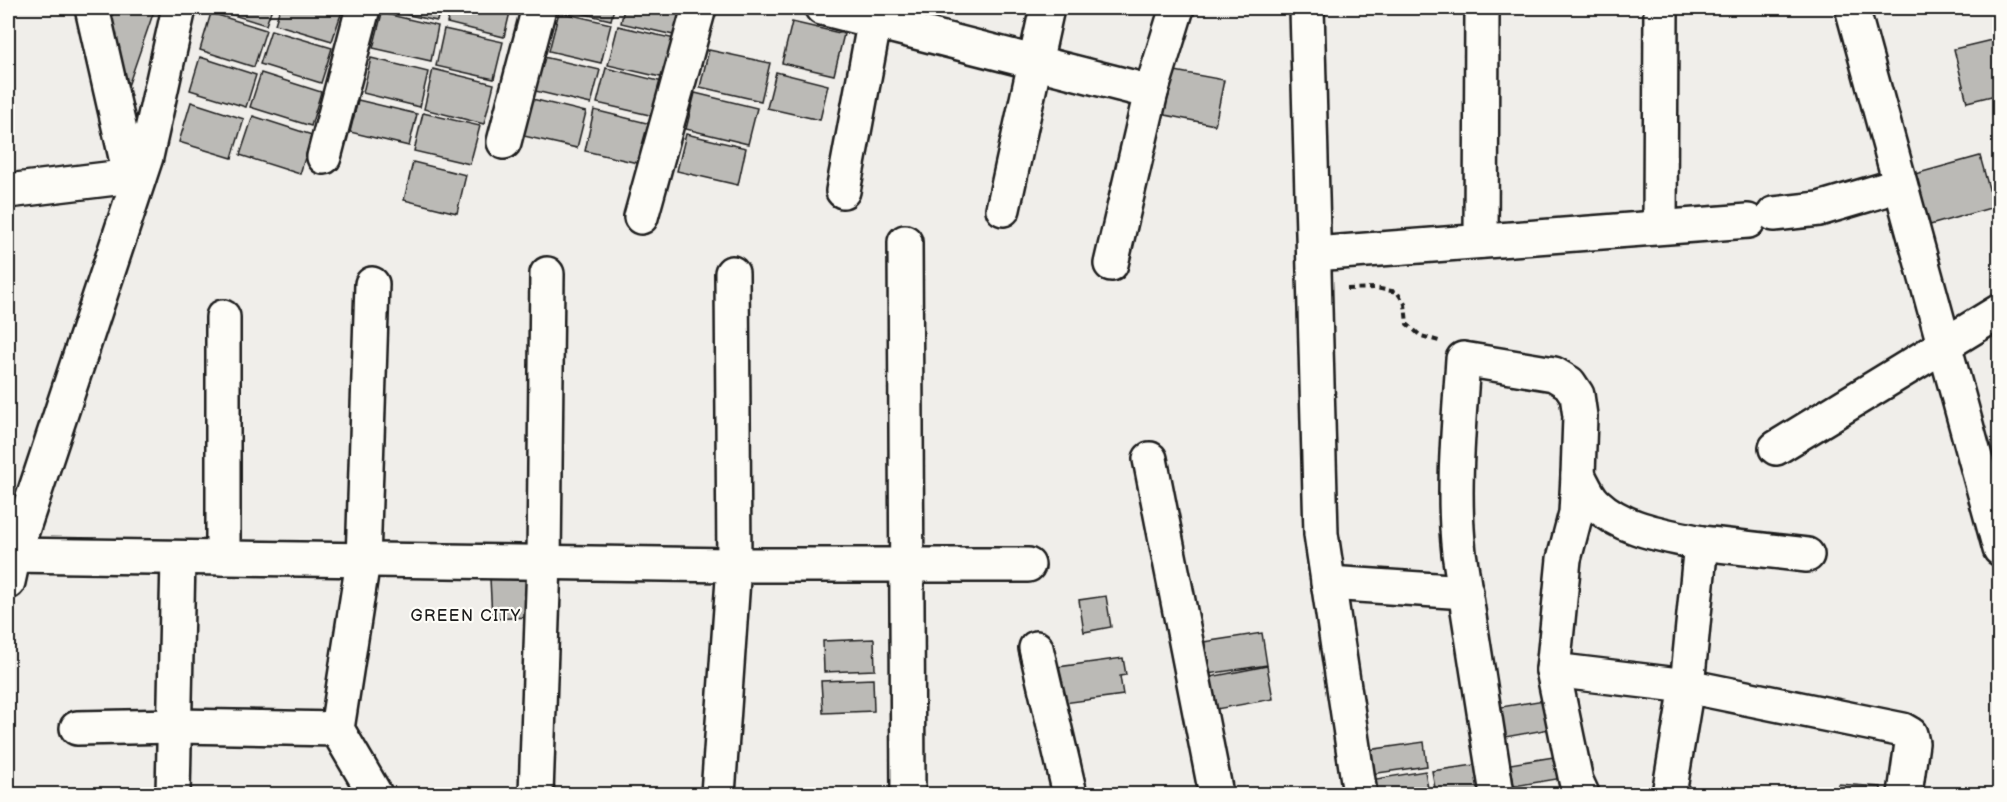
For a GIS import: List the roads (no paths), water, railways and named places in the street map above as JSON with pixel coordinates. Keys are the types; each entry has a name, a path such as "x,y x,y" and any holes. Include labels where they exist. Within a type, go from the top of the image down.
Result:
{"street":[{"path":"92,8 135,177"},
{"path":"179,8 146,157 135,177 10,564 223,558 734,565 1028,565"},
{"path":"324,157 363,8"},
{"path":"504,142 539,8"},
{"path":"641,217 699,8"},
{"path":"822,8 875,14 1036,63 1151,92"},
{"path":"1003,209 1047,8"},
{"path":"1111,264 1151,92 1177,8"},
{"path":"1307,8 1321,534 1360,795"},
{"path":"1482,8 1482,241"},
{"path":"1660,227 1661,8"},
{"path":"1856,8 1853,11 2000,549"},
{"path":"843,191 875,14"},
{"path":"8,191 135,177"},
{"path":"1314,254 1761,217 1820,209 1900,185"},
{"path":"905,242 908,795"},
{"path":"718,795 734,565 732,273"},
{"path":"536,795 544,562 547,274"},
{"path":"372,284 363,561 337,729 375,795"},
{"path":"1776,448 2000,311"},
{"path":"223,317 223,558"},
{"path":"1497,795 1455,515 1463,358 1554,375 1569,383 1577,395 1580,416 1576,513 1564,559 1553,670 1576,781 1582,795"},
{"path":"1150,459 1216,795"},
{"path":"1578,475 1594,503 1621,520 1649,531 1701,543 1807,555"},
{"path":"1669,795 1687,686 1701,543"},
{"path":"173,795 178,558"},
{"path":"1328,584 1466,592"},
{"path":"1036,648 1070,795"},
{"path":"1553,670 1687,686 1903,730 1910,734 1912,744 1905,795"},
{"path":"77,728 176,726 337,729"}],"district":[{"name":"GREEN CITY","path":"466,616"}]}
